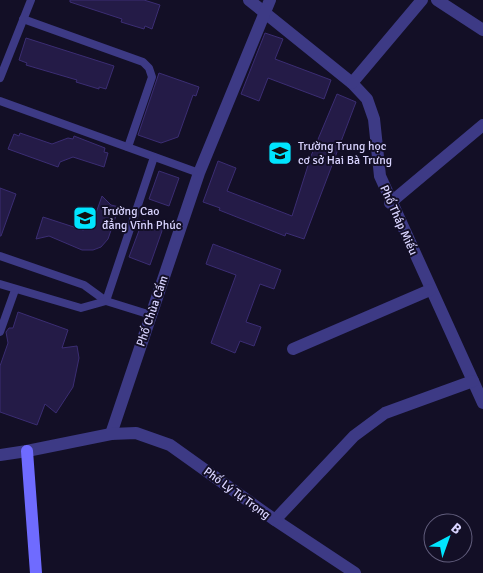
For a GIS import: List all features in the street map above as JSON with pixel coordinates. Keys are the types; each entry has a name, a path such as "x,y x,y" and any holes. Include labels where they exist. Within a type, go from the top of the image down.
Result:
{"street":[{"path":"249,0 264,12"},
{"name":"Phố Chùa Cấm","path":"111,434 199,173 270,0"},
{"path":"352,83 422,0"},
{"path":"437,0 483,30"},
{"name":"Phố Tháp Miếu","path":"264,12 352,83 367,100 374,119 380,176 390,203 483,403"},
{"path":"390,203 483,125"},
{"path":"293,349 430,290"},
{"path":"275,520 354,436 378,417 411,402 474,381"},
{"path":"0,455 27,452 111,434"},
{"name":"Phố Lý Tự Trọng","path":"111,434 136,434 170,445 275,520 355,573"},
{"path":"27,452 36,573"}],"lane":[{"path":"0,78 31,0"},
{"path":"24,19 143,62 149,68 152,77 128,147"},
{"path":"0,101 199,173"},
{"path":"106,301 154,157"},
{"path":"0,256 84,285 106,301 151,315"},
{"path":"0,284 81,308 106,301"},
{"path":"0,332 15,290"}],"building":[{"path":"70,0 144,0 160,5 152,29 145,26 144,29 121,22 122,19 70,2"},
{"path":"265,33 283,39 275,59 331,80 324,99 268,78 259,101 241,94"},
{"path":"26,38 114,66 106,89 99,87 99,89 76,82 77,80 26,65 27,63 19,60"},
{"path":"159,73 199,87 196,96 193,95 178,137 161,143 138,135"},
{"path":"337,94 356,102 304,239 286,233 285,236 203,202 218,161 236,168 227,191 292,216 311,156"},
{"path":"20,133 52,144 68,138 73,139 74,136 105,148 104,152 108,153 104,167 73,157 60,162 58,167 8,149 14,134 19,136"},
{"path":"159,171 179,178 169,206 149,199"},
{"path":"0,188 16,194 1,236 0,236"},
{"path":"102,196 111,205 119,207 108,239 101,247 93,250 82,250 49,236 36,239 43,217 83,230 91,227"},
{"path":"143,220 163,228 150,265 129,257"},
{"path":"213,244 281,270 274,289 260,284 246,322 261,327 254,346 240,341 235,353 211,343 236,275 206,264"},
{"path":"18,312 68,330 62,348 77,346 79,358 73,387 56,413 45,404 37,425 0,412 0,366 8,343 6,332 9,328 13,328"}],"place":[{"name":"Trường Trung học cơ sở Hai Bà Trưng","path":"280,153"},
{"name":"Trường Cao đẳng Vĩnh Phúc","path":"85,218"}]}
